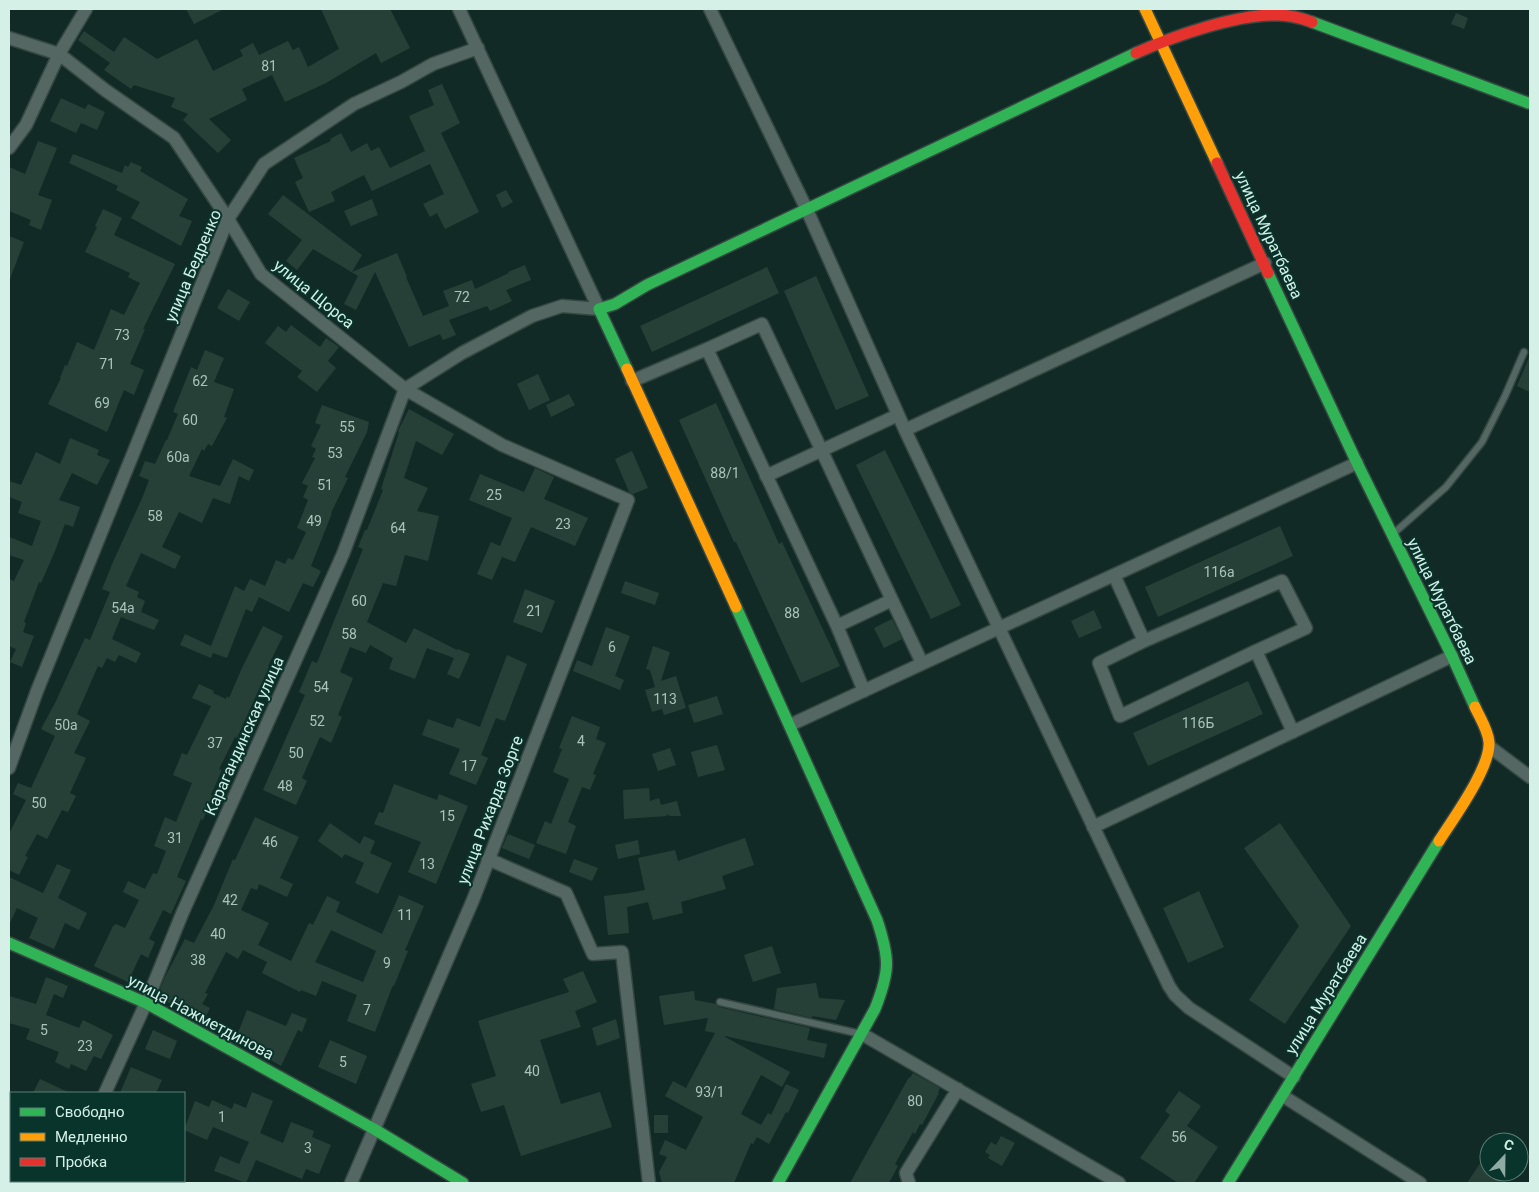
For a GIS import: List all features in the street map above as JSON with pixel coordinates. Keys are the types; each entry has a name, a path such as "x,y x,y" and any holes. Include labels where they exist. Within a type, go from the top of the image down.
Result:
{"street":[{"path":"9,148 26,125 60,54 86,9"},
{"path":"459,9 790,725 877,920 886,945 887,966 883,987 875,1007 862,1034 778,1183"},
{"path":"710,9 807,210 905,430 1172,992 1189,1008 1294,1077"},
{"name":"улица Муратбаева","path":"1145,9 1357,463 1452,656 1488,735 1490,747 1489,755 1480,774 1228,1183"},
{"path":"405,389 462,353 532,316 562,306 599,309 615,304 647,285 1160,42 1234,21 1275,12 1298,17 1530,101"},
{"name":"улица Щорса","path":"9,38 60,54 105,90 174,138 228,219 261,274 405,389 502,445 628,500"},
{"name":"улица Бедренко","path":"9,768 37,691 228,219 264,164 354,104 433,64 478,48"},
{"path":"905,430 1265,263"},
{"path":"632,381 762,324 922,663"},
{"path":"707,349 837,626 864,691"},
{"name":"Карагандинская улица","path":"105,1092 146,1003 182,914 343,554 405,389"},
{"path":"766,476 898,415"},
{"path":"790,725 1357,463"},
{"name":"улица Рихарда Зорге","path":"351,1183 473,900 628,500"},
{"path":"1114,574 1144,641"},
{"path":"1282,581 1306,628 1256,651 1120,716 1099,663 1144,641 1282,581"},
{"path":"837,626 892,600"},
{"path":"1256,651 1293,732"},
{"path":"1093,826 1452,656"},
{"path":"1490,747 1530,777"},
{"path":"488,859 566,893 593,954 622,952 649,1183"},
{"name":"улица Нажметдинова","path":"9,944 146,1003 374,1128 463,1183"},
{"path":"862,1034 1119,1183"},
{"path":"909,1183 906,1173 958,1089"},
{"path":"1283,1096 1420,1183"}],"lane":[{"path":"1392,534 1446,487 1482,442 1524,352"},
{"path":"720,1002 862,1034"}],"building":[{"path":"186,9 224,9 194,24"},
{"path":"321,9 390,9 410,48 381,63 376,53 326,83 285,102 272,75 242,89 247,100 209,119 231,140 218,153 183,120 188,114 171,107 175,98 134,85 131,89 104,70 110,63 78,40 84,31 114,52 124,37 157,59 197,39 213,71 243,56 240,50 253,43 259,55 288,41 293,50 299,47 308,67 339,49"},
{"path":"1456,13 1468,18 1464,29 1451,24"},
{"path":"442,84 460,123 441,133 479,212 445,229 437,213 430,217 423,204 444,194 430,164 372,191 364,175 331,192 335,201 309,212 295,182 303,178 294,158 331,141 330,139 341,133 351,152 367,143 371,151 379,147 390,168 425,151 409,116 434,105 428,90"},
{"path":"61,98 85,109 88,104 105,112 97,130 81,123 76,133 50,121"},
{"path":"38,141 57,148 38,195 52,200 41,230 29,225 31,220 9,211 9,167 25,174"},
{"path":"73,154 122,173 125,165 128,167 131,162 142,167 140,171 188,199 179,216 192,221 181,246 131,218 140,202 116,190 118,186 69,163"},
{"path":"506,190 513,202 502,208 496,195"},
{"path":"283,195 362,255 352,272 397,253 423,316 449,306 443,291 472,280 475,289 525,265 531,280 506,290 512,301 490,311 487,306 449,320 456,335 443,340 440,334 409,347 375,272 356,310 344,304 358,276 313,249 297,270 286,261 302,240 268,214"},
{"path":"372,199 378,215 351,226 344,211"},
{"path":"103,209 122,218 114,235 175,264 143,329 145,329 130,364 144,370 134,395 124,390 107,432 48,404 77,342 94,350 111,309 124,315 140,283 128,277 130,273 85,252"},
{"path":"9,236 24,242 10,279 9,279"},
{"path":"767,267 779,293 652,352 640,326"},
{"path":"816,276 869,396 836,410 784,291"},
{"path":"228,289 250,302 239,321 217,308"},
{"path":"291,325 320,347 326,338 339,347 328,361 336,368 317,392 297,377 302,371 265,343 278,326 286,332"},
{"path":"205,350 224,358 214,382 234,389 224,417 227,418 212,446 208,444 204,451 202,449 189,476 220,486 233,459 254,470 249,481 239,476 230,504 213,498 202,523 179,512 162,547 181,556 175,569 141,553 126,586 139,592 137,597 145,601 141,612 159,620 154,630 121,617 112,639 141,653 136,663 119,655 115,662 107,658 102,668 98,666 77,714 90,721 74,753 86,758 70,793 76,796 68,812 62,810 47,839 37,834 25,856 28,857 19,875 9,870 9,834 26,800 13,794 18,783 31,788 55,736 41,729 85,638 90,640 110,592 102,589 149,480 139,476 145,461 155,464 178,414 173,412 191,367 197,370"},
{"path":"1530,355 1530,392 1517,386"},
{"path":"538,374 550,400 529,410 517,384"},
{"path":"569,394 575,405 551,417 546,405"},
{"path":"716,403 779,544 782,542 840,666 801,683 679,420"},
{"path":"322,405 369,422 367,432 345,477 348,478 331,513 311,566 321,571 313,587 303,583 289,612 259,597 252,612 246,609 227,658 213,653 211,658 180,645 185,634 211,646 235,586 244,591 250,579 265,586 276,560 285,564 288,558 293,560 306,532 297,528 308,500 303,497 308,486 302,483 315,458 312,457 316,449 311,446 321,425 315,423"},
{"path":"409,409 454,434 442,455 416,441 404,478 428,488 417,511 439,516 428,561 405,555 396,586 383,583 367,622 406,643 414,628 457,650 470,654 459,679 447,674 454,658 427,648 415,679 389,669 393,658 370,645 366,653 350,647 340,672 353,678 338,715 342,717 331,743 320,737 302,778 307,781 296,805 263,790 305,695 299,692 312,661 317,663 363,549 358,547 383,490 381,489 398,431"},
{"path":"70,438 99,450 97,455 110,460 97,485 72,473 59,500 80,507 73,527 65,524 41,583 39,582 24,622 26,623 23,632 34,636 22,667 10,662 16,649 9,646 9,579 14,581 24,560 9,555 9,537 32,546 41,521 18,513 22,502 9,497 9,481 21,485 36,452 60,464"},
{"path":"885,450 961,605 931,619 856,465"},
{"path":"632,451 648,488 633,494 629,492 615,459"},
{"path":"535,468 554,477 544,499 588,518 575,546 531,527 515,562 502,557 492,580 477,574 491,542 500,546 512,518 469,500 480,474 524,492"},
{"path":"1280,526 1293,556 1158,617 1145,587"},
{"path":"625,581 659,593 655,605 621,593"},
{"path":"525,589 555,601 542,633 513,622"},
{"path":"1094,610 1102,628 1079,638 1071,621"},
{"path":"892,619 902,639 884,648 874,628"},
{"path":"263,626 283,636 237,738 235,737 219,769 222,770 211,795 213,796 203,820 201,819 177,877 186,881 171,914 163,910 149,939 155,942 148,958 141,954 128,982 94,966 113,926 116,924 125,928 139,900 123,892 128,881 145,889 153,873 157,874 166,851 154,846 165,817 176,822 192,783 173,775 182,753 187,755 211,706 192,698 199,684 214,691 213,693 226,699 227,696 229,698"},
{"path":"606,627 630,636 615,676 624,680 620,690 573,671 577,660 592,666"},
{"path":"653,646 670,652 661,681 676,676 686,708 664,715 662,709 652,712 645,690 655,687 650,670 646,669"},
{"path":"507,655 527,664 505,721 496,718 481,755 488,758 476,785 449,774 460,749 422,735 428,719 453,728 457,718 480,727"},
{"path":"1248,681 1263,714 1148,766 1133,733"},
{"path":"717,696 723,714 694,723 688,705"},
{"path":"572,716 600,727 596,739 606,743 593,774 596,775 590,790 582,787 568,822 576,826 566,854 536,843 545,821 551,824 569,779 553,772 562,749 559,748"},
{"path":"717,745 725,770 698,777 691,752"},
{"path":"670,748 676,765 658,771 652,754"},
{"path":"394,784 437,800 439,794 468,806 436,884 408,872 421,842 374,824 379,812 383,813"},
{"path":"649,788 650,801 659,798 661,805 677,801 681,816 666,814 667,816 624,819 623,790"},
{"path":"255,817 299,837 280,878 293,884 287,897 259,884 257,890 251,888 241,910 269,923 258,945 291,961 309,923 313,925 327,896 340,902 336,912 382,934 399,895 424,906 405,950 408,951 375,1032 347,1021 357,995 322,981 316,996 301,990 300,992 262,973 267,962 243,950 238,959 226,952 205,993 208,994 202,1004 210,1008 204,1020 157,997 185,939 194,943 214,905 233,859 235,860","holes":["331,930 376,951 363,982 315,962"]},
{"path":"330,823 360,844 364,836 375,841 370,853 392,863 378,894 355,883 364,863 345,854 342,858 318,841"},
{"path":"1280,823 1351,926 1285,1024 1249,1000 1299,926 1244,848"},
{"path":"508,834 535,845 529,859 502,848"},
{"path":"745,838 754,865 722,876 726,889 681,902 683,913 653,920 648,902 627,907 629,933 608,935 604,896 645,890 638,858 675,850 678,861"},
{"path":"638,840 640,854 618,859 615,845"},
{"path":"574,859 598,868 592,881 569,872"},
{"path":"57,864 71,870 58,898 87,913 79,930 65,923 54,949 29,938 38,918 17,908 9,925 9,877 43,893"},
{"path":"1199,891 1224,947 1188,963 1163,908"},
{"path":"772,946 781,973 753,982 744,955"},
{"path":"583,971 597,1002 575,1011 581,1027 540,1040 561,1104 600,1092 612,1127 521,1156 504,1105 481,1112 471,1084 496,1076 478,1021 569,992 563,979"},
{"path":"46,977 68,986 63,998 54,994 46,1015 79,1028 83,1020 113,1035 101,1059 94,1056 86,1071 71,1064 69,1069 55,1062 59,1052 26,1039 30,1029 9,1023 9,996 36,1004"},
{"path":"816,983 819,998 845,1000 836,1020 812,1016 812,1018 774,1009 777,988"},
{"path":"694,991 695,1000 810,1028 807,1040 827,1044 824,1058 725,1036 790,1072 782,1087 761,1075 741,1114 761,1125 768,1113 771,1115 786,1084 799,1090 788,1113 786,1112 769,1144 757,1137 753,1144 751,1143 734,1183 662,1183 659,1172 667,1157 659,1154 665,1140 686,1150 703,1117 665,1096 673,1081 686,1088 715,1033 705,1031 708,1018 664,1025 659,996"},
{"path":"247,1010 286,1026 292,1013 307,1019 302,1032 298,1030 281,1066 271,1060 273,1054 236,1038"},
{"path":"616,1019 620,1038 597,1046 592,1028"},
{"path":"153,1030 177,1041 170,1059 145,1049"},
{"path":"330,1040 367,1056 356,1084 318,1067"},
{"path":"131,1067 162,1080 156,1092 120,1092"},
{"path":"913,1073 940,1088 939,1093 922,1125 920,1124 915,1134 913,1132 895,1164 898,1166 889,1183 850,1183 909,1077"},
{"path":"40,1079 68,1092 34,1092"},
{"path":"1179,1091 1201,1106 1187,1126 1218,1147 1194,1183 1178,1183 1140,1158 1170,1115 1165,1111"},
{"path":"252,1092 273,1101 260,1133 283,1143 291,1122 314,1131 312,1137 331,1145 319,1174 306,1169 302,1179 256,1160 246,1183 214,1171 220,1156 239,1164 249,1142 213,1127 207,1140 185,1130 195,1101 209,1107 212,1100 232,1109 234,1103 246,1108"},
{"path":"654,1115 668,1115 668,1133 654,1133"},
{"path":"1001,1136 1015,1143 1002,1166 988,1158 990,1155 985,1152 991,1142 996,1145"},
{"path":"1479,1165 1479,1182 1499,1182 1498,1183 1467,1183"}],"traffic: fast":[{"path":"1312,22 1528,103"},
{"path":"627,369 599,309 615,304 647,285 1136,53"},
{"path":"1268,273 1475,707"},
{"path":"736,607 877,920 886,955 886,974 875,1009 778,1183"},
{"path":"1228,1183 1439,841"},
{"path":"9,943 146,1003 374,1129 463,1183"}],"traffic: slow":[{"path":"1145,9 1217,163"},
{"path":"627,369 736,607"},
{"path":"1439,841 1478,779 1488,753 1489,742 1487,733 1475,707"}],"traffic: jam":[{"path":"1136,53 1187,33 1243,18 1282,15 1312,22"},
{"path":"1217,163 1268,273"}]}
